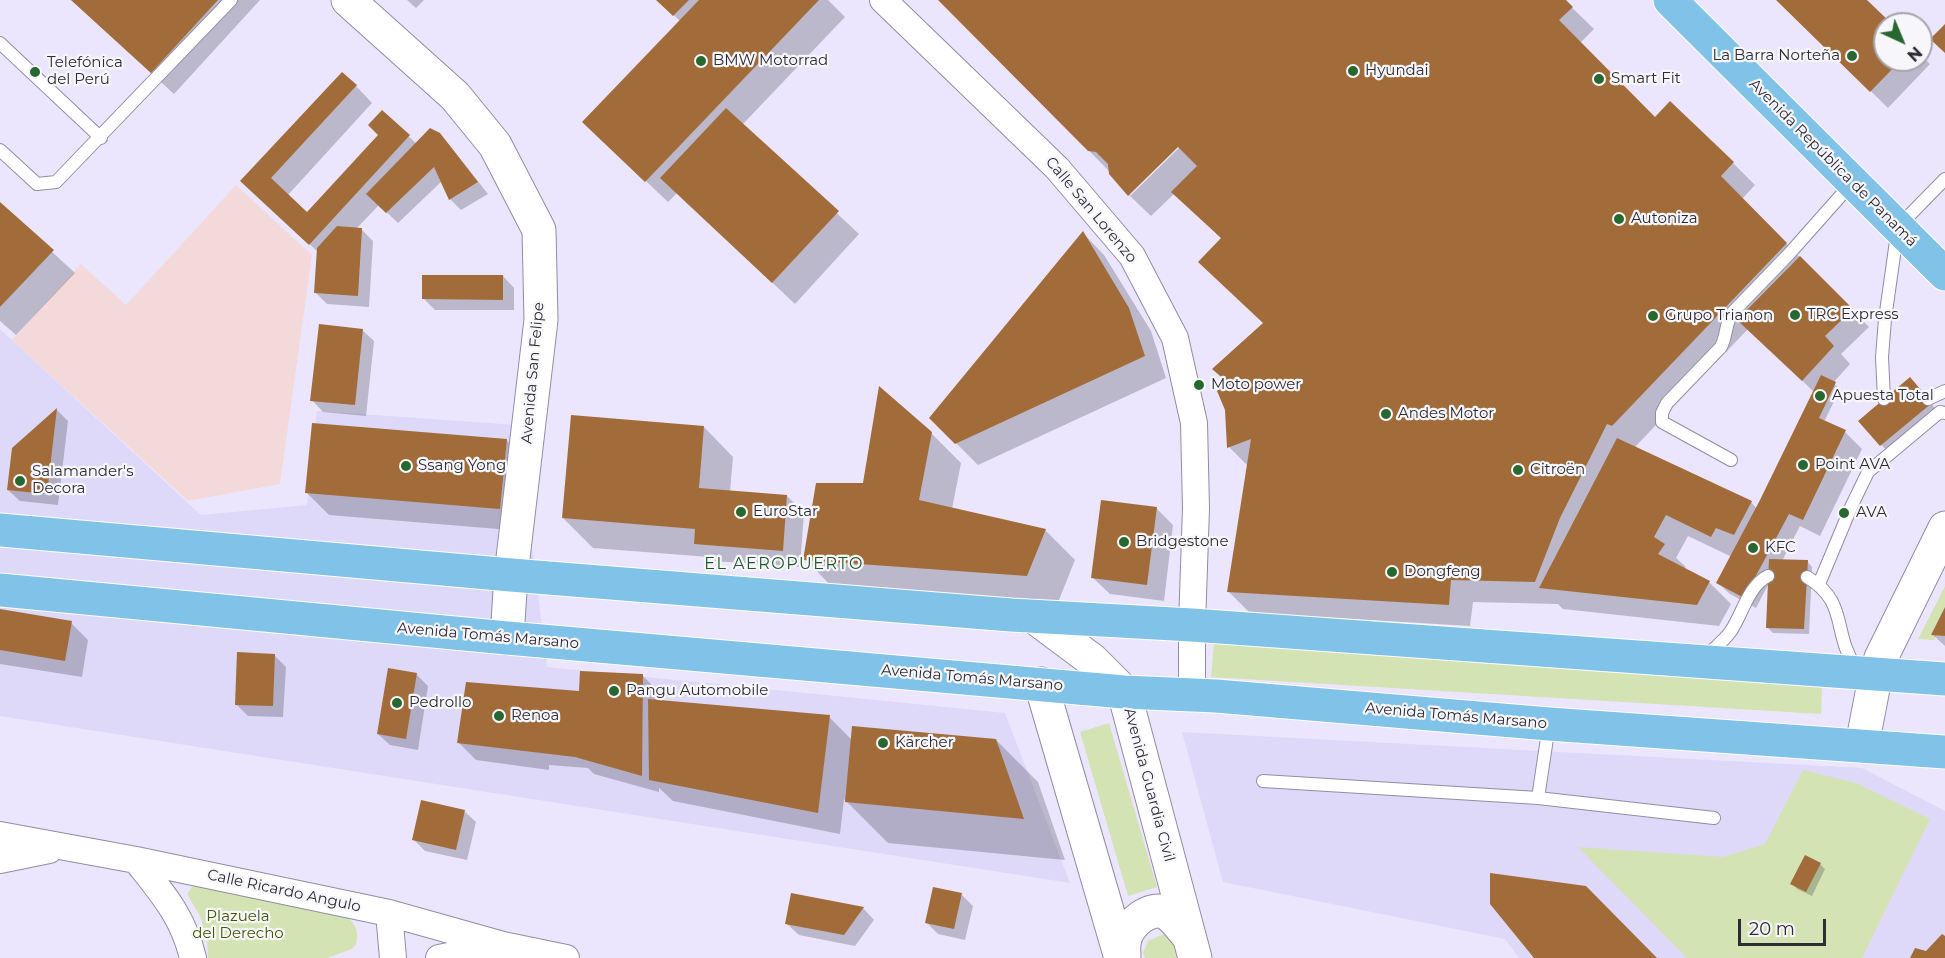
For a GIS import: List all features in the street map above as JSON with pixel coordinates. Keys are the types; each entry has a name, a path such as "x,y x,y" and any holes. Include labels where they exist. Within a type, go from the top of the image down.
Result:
{"main road":[{"name":"Avenida San Felipe","path":"348,0 455,96 469,112 495,145 539,230 541,320 511,575 507,638"},
{"name":"Avenida República de Panamá","path":"1670,0 1945,274"},
{"path":"1862,746 1867,673 1881,658 1945,528"},
{"path":"0,530 511,575 1033,616 1192,625 1945,678"},
{"name":"Avenida Tomás Marsano","path":"0,590 507,638 1124,692 1192,694 1549,724 1945,752"},
{"name":"Avenida Guardia Civil","path":"1033,616 1092,660 1124,692 1192,948"},
{"path":"1041,684 1123,958"},
{"path":"1123,958 1125,936 1134,923 1145,914 1156,911 1166,913 1192,948"}],"street":[{"name":"Calle San Lorenzo","path":"883,0 1057,168 1132,256 1174,338 1194,423 1196,508 1192,694"},
{"name":"Calle Ricardo Angulo","path":"0,835 136,860 389,913 502,945 566,958"},
{"path":"0,860 64,847"},
{"path":"136,860 176,912 188,937 192,958"},
{"path":"389,913 393,958"},
{"path":"439,958 502,945"}],"lane":[{"path":"0,150 37,184 56,182 101,138 231,0"},
{"path":"0,43 101,138"},
{"path":"1884,399 1882,357 1885,319 1898,227 1945,179"},
{"path":"1731,460 1662,422 1662,413 1667,403 1721,347 1726,323 1732,313 1789,254 1853,182"},
{"path":"1928,399 1945,391"},
{"path":"1819,584 1868,472 1906,432 1940,412 1945,413"},
{"path":"1701,661 1731,631 1754,588 1759,581 1768,576"},
{"path":"1807,577 1819,584 1835,605 1846,651 1867,673"},
{"path":"1538,798 1549,724"},
{"path":"1263,781 1538,798 1714,818"}],"shaded area":[{"path":"236,185 312,255 280,484 188,501 12,340 81,264 126,305"},
{"path":"0,329 201,515 307,505 317,411 517,425 547,667 1005,713 1070,883 0,716"},
{"path":"1182,732 1862,768 1945,811 1945,958 1519,958 1505,939 1223,882"}],"green space":[{"path":"1945,586 1945,607 1931,635 1936,636 1934,640 1918,639"},
{"path":"1214,642 1822,687 1821,714 1211,677"},
{"path":"1109,723 1157,887 1128,896 1080,732"},
{"path":"1803,770 1856,783 1930,819 1862,958 1687,958 1578,847 1723,857 1765,844"},
{"name":"Plazuela del Derecho","path":"200,883 347,917 356,929 356,944 352,949 327,958 208,958 207,941 200,916 187,894 192,887"},
{"path":"1164,934 1176,946 1179,958 1145,958 1143,953 1148,941"}],"building":[{"path":"71,0 218,0 151,73"},
{"path":"656,0 689,0 673,16"},
{"name":"BMW Motorrad","path":"699,0 819,0 645,182 582,122"},
{"path":"938,0 1566,0 1573,7 1559,20 1655,117 1670,101 1734,162 1721,176 1787,243 1612,426 1607,424 1560,518 1535,582 1451,580 1449,605 1227,592 1251,439 1227,448 1225,410 1217,391 1226,381 1212,369 1263,323 1198,262 1221,238 1171,192 1197,166 1178,147 1128,196 1109,174 1108,164 1096,152 1088,151"},
{"path":"1776,0 1867,0 1880,12 1873,12 1873,72 1889,72 1870,92"},
{"path":"1945,24 1945,53 1933,42 1933,36"},
{"path":"342,72 357,85 271,178 307,212 378,135 368,125 382,110 410,135 309,245 240,181"},
{"path":"726,108 839,211 772,283 660,178"},
{"path":"430,128 440,133 478,182 449,200 434,167 386,213 366,194"},
{"path":"0,202 54,250 0,307"},
{"path":"337,226 362,228 358,296 314,293 317,248"},
{"path":"1083,231 1129,308 1145,356 955,444 929,418"},
{"name":"TRC Express","path":"1800,256 1853,309 1825,336 1834,346 1802,381 1737,320"},
{"path":"422,275 503,275 503,300 422,299"},
{"path":"319,324 363,329 355,405 310,401"},
{"path":"1821,375 1836,382 1819,418 1846,430 1803,520 1789,514 1744,598 1716,583 1760,500"},
{"path":"1910,377 1932,403 1880,446 1858,421"},
{"path":"879,386 932,432 919,500 1046,529 1027,576 803,560 816,483 863,483"},
{"path":"57,408 47,494 7,490 12,448"},
{"path":"571,415 704,426 699,488 787,495 783,551 694,544 695,529 562,518"},
{"name":"Ssang Yong","path":"312,423 507,439 500,509 305,493"},
{"path":"1617,438 1752,501 1734,535 1716,528 1711,537 1666,515 1654,537 1665,544 1658,554 1710,581 1697,605 1539,588"},
{"name":"Bridgestone","path":"1101,500 1157,507 1147,585 1091,578"},
{"path":"1769,559 1808,560 1804,629 1766,628"},
{"path":"1945,607 1945,636 1931,635"},
{"path":"0,609 72,621 65,661 0,650"},
{"path":"237,652 275,654 273,706 235,705"},
{"name":"Pedrollo","path":"388,668 417,673 406,739 377,734"},
{"path":"580,671 643,674 642,776 575,757 457,743 466,682 579,691"},
{"path":"648,699 830,715 818,813 649,780"},
{"path":"852,726 996,739 1024,819 845,802"},
{"path":"421,800 465,810 456,850 412,840"},
{"path":"1805,855 1821,863 1806,892 1790,884"},
{"path":"1490,873 1586,886 1657,958 1534,958 1490,904"},
{"path":"933,887 962,893 954,929 925,923"},
{"path":"791,893 864,907 844,935 785,924"},
{"path":"1942,934 1945,936 1945,958 1910,958 1915,948 1926,951"}],"place":[{"name":"La Barra Norteña","path":"1852,56"},
{"name":"BMW Motorrad","path":"701,61"},
{"name":"Hyundai","path":"1353,71"},
{"name":"Telefónica del Perú","path":"35,72"},
{"name":"Smart Fit","path":"1599,79"},
{"name":"Autoniza","path":"1619,219"},
{"name":"TRC Express","path":"1795,315"},
{"name":"Grupo Trianon","path":"1653,316"},
{"name":"Moto power","path":"1199,385"},
{"name":"Apuesta Total","path":"1820,396"},
{"name":"Andes Motor","path":"1386,414"},
{"name":"Point AVA","path":"1803,465"},
{"name":"Ssang Yong","path":"406,466"},
{"name":"Citroën","path":"1518,470"},
{"name":"Salamander's Decora","path":"20,481"},
{"name":"EuroStar","path":"741,512"},
{"name":"AVA","path":"1844,513"},
{"name":"Bridgestone","path":"1124,542"},
{"name":"KFC","path":"1753,548"},
{"name":"Dongfeng","path":"1392,572"},
{"name":"Pangu Automobile","path":"614,691"},
{"name":"Pedrollo","path":"397,703"},
{"name":"Renoa","path":"499,716"},
{"name":"Kärcher","path":"883,743"}],"district":[{"name":"EL AEROPUERTO","path":"784,564"}]}
